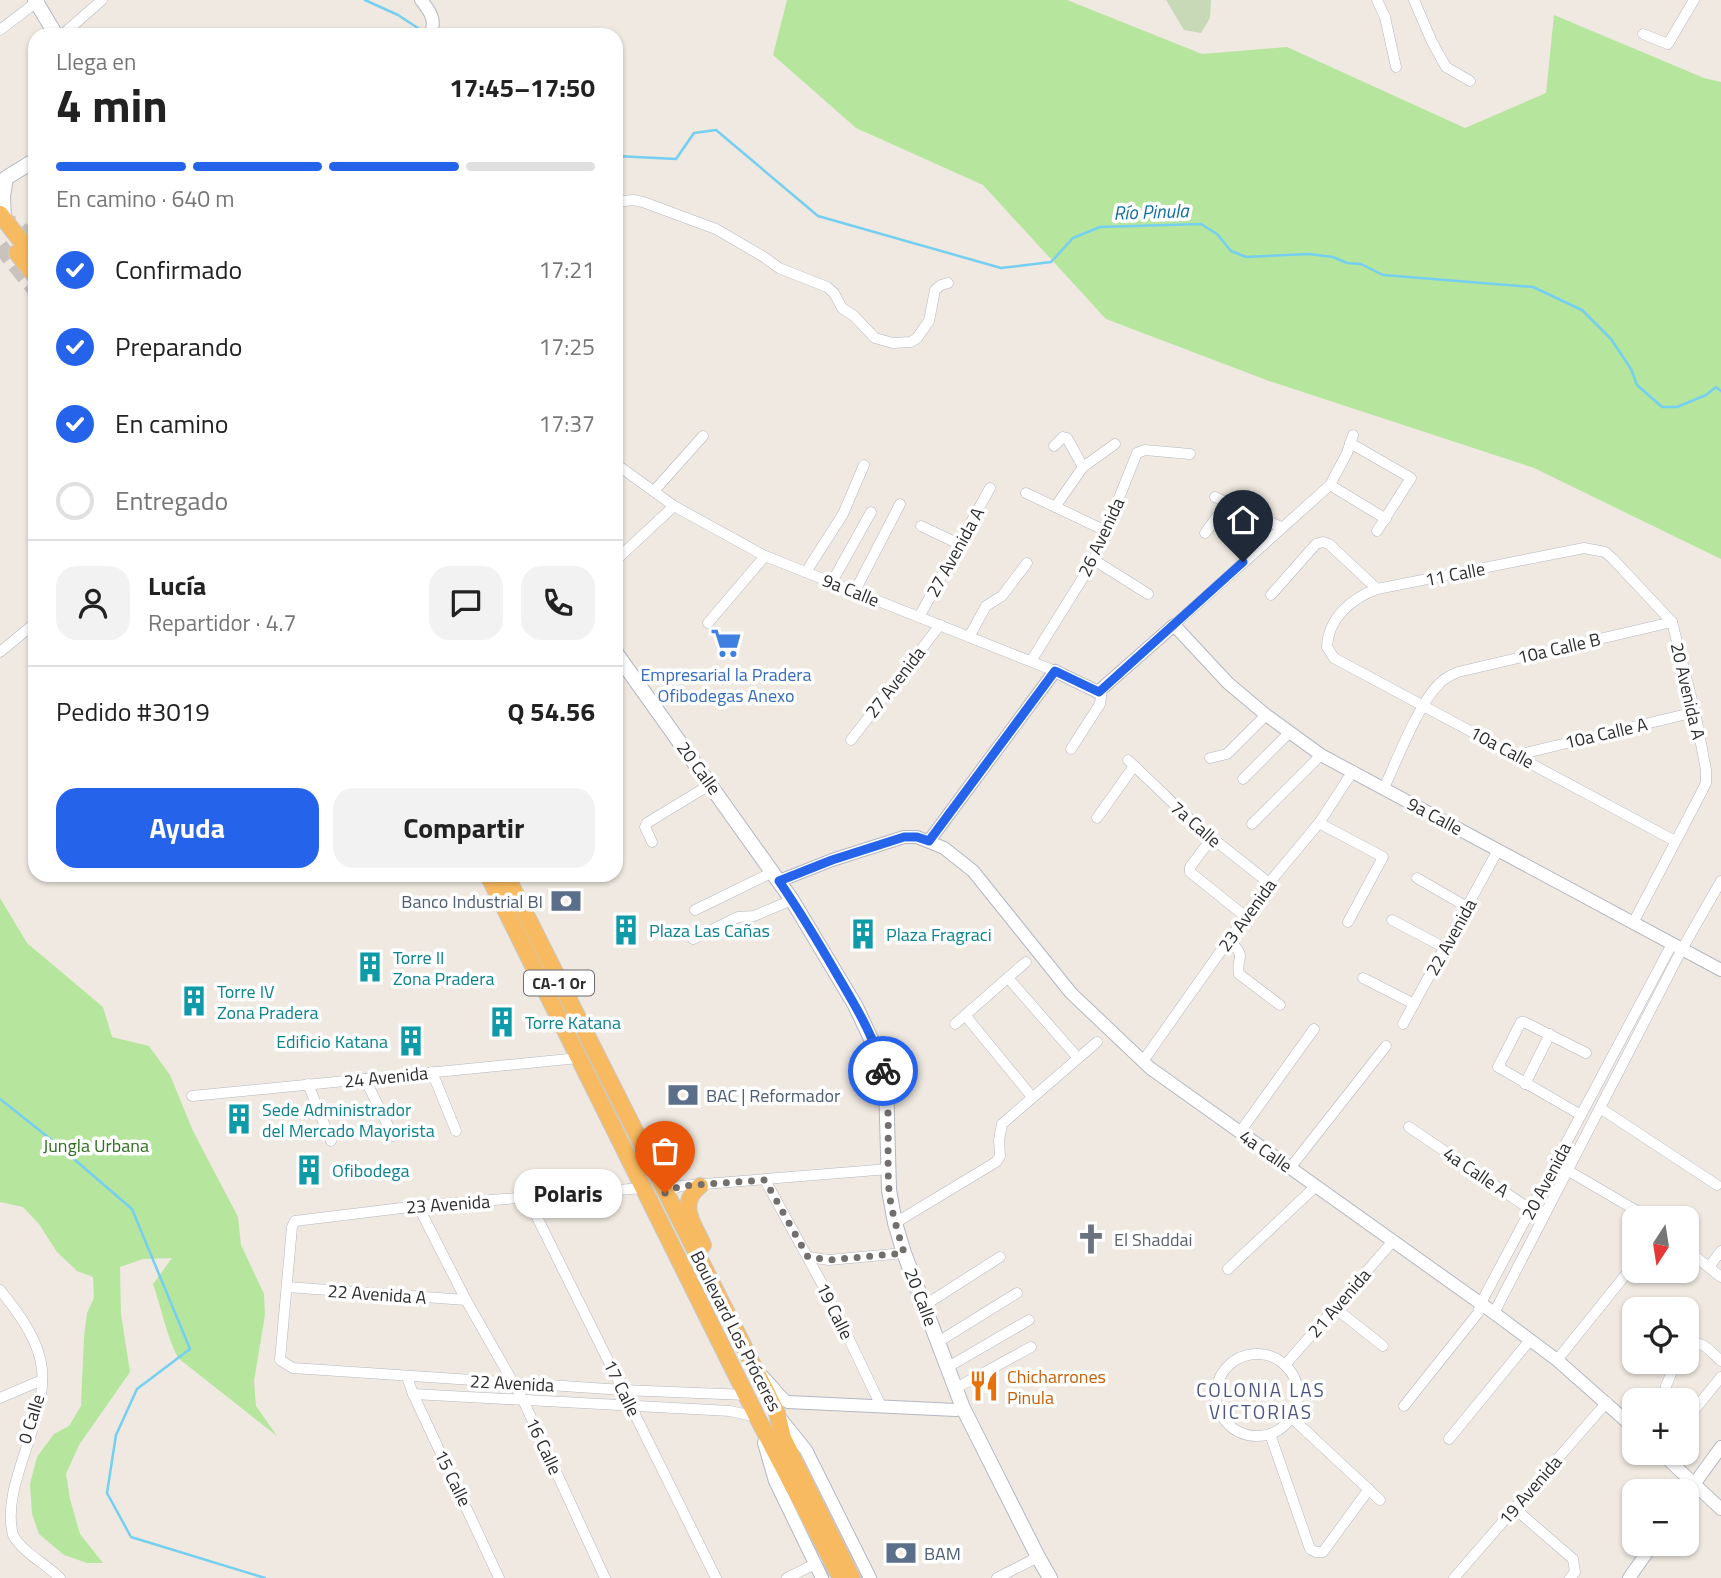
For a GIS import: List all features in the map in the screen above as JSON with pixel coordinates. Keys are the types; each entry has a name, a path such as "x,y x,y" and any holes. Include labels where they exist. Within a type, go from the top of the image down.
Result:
{"highway":[{"path":"1,222 28,251"},
{"path":"1,222 28,265"},
{"name":"Boulevard Los Próceres","path":"491,882 759,1421 841,1578"},
{"name":"Boulevard Los Próceres","path":"510,882 739,1336 776,1413 783,1438 852,1578"},
{"path":"700,1186 688,1198 688,1212 740,1322 739,1336"},
{"path":"776,1413 827,1507"},
{"path":"759,1421 765,1443 790,1498"}],"main road":[{"path":"37,1 52,28"},
{"path":"1,222 2,196 7,175 28,157"},
{"path":"7,175 28,165"},
{"name":"20 Calle","path":"623,663 792,900 855,1005 881,1061 888,1107 889,1190 904,1253 963,1408 1050,1578"}],"street":[{"path":"70,28 102,0"},
{"path":"421,0 433,18 432,28"},
{"path":"1377,0 1385,16 1396,66"},
{"path":"1414,0 1446,67 1470,81"},
{"path":"1643,34 1668,44 1693,0"},
{"path":"0,30 37,1"},
{"path":"623,201 643,202 716,229 779,268 827,287 834,293 842,308 854,316 875,338 893,343 911,342 922,333 929,321 935,290 948,283"},
{"path":"654,491 703,436"},
{"path":"1054,446 1063,437 1067,438 1083,467"},
{"path":"1071,749 1100,704 1100,690 1329,485 1352,439 1410,475 1410,481 1377,531"},
{"path":"1055,507 1083,467 1115,444"},
{"name":"26 Avenida","path":"1031,661 1094,560 1131,480 1137,453 1145,450 1190,454"},
{"path":"806,572 843,514 864,465"},
{"name":"9a Calle","path":"623,469 674,506 765,556 1100,690"},
{"path":"1329,485 1386,519"},
{"name":"27 Avenida A","path":"919,617 990,488"},
{"path":"1026,493 1106,531"},
{"path":"1215,497 1280,527"},
{"path":"1205,533 1227,503"},
{"path":"855,591 900,504"},
{"path":"623,553 674,506"},
{"path":"832,582 871,512"},
{"path":"921,526 959,544"},
{"path":"1270,595 1316,544 1323,542 1329,544 1377,589"},
{"name":"11 Calle","path":"1377,589 1584,548 1605,552"},
{"name":"20 Avenida A","path":"1605,552 1672,622 1695,712 1706,770 1706,783 1633,923"},
{"path":"708,623 765,556"},
{"path":"1094,560 1148,594"},
{"path":"969,637 986,606 1002,596 1027,563"},
{"name":"10a Calle","path":"1377,589 1362,594 1344,608 1332,625 1327,639 1329,653 1334,658 1675,841"},
{"name":"10a Calle B","path":"1424,706 1437,685 1458,672 1672,622"},
{"name":"27 Avenida","path":"851,740 940,625"},
{"name":"9a Calle","path":"1174,625 1228,683 1289,733 1321,755 1721,970"},
{"path":"0,652 28,629"},
{"path":"695,910 776,877 904,837 929,841 1055,671"},
{"path":"1384,789 1424,706"},
{"name":"10a Calle A","path":"1517,755 1695,712"},
{"path":"1210,758 1227,754 1266,715"},
{"path":"1243,779 1289,733"},
{"path":"1252,824 1321,755"},
{"name":"7a Calle","path":"1097,818 1131,763 1212,838 1269,883"},
{"name":"23 Avenida","path":"1143,1061 1269,883 1319,823 1353,771"},
{"path":"652,842 645,827 647,822 711,784"},
{"path":"1319,823 1383,857 1348,922"},
{"path":"1212,838 1190,867 1190,872 1246,917"},
{"name":"4a Calle","path":"929,841 944,848 973,872 1071,993 1143,1061 1494,1312 1557,1360 1622,1416"},
{"name":"22 Avenida","path":"1403,1024 1498,850"},
{"path":"1417,878 1467,907"},
{"name":"20 Avenida","path":"1404,1406 1478,1313 1581,1115 1677,947 1721,881"},
{"path":"693,939 738,917 754,916 792,900"},
{"path":"1392,920 1445,948"},
{"path":"1229,941 1241,954 1239,974 1280,1006"},
{"name":"20 Avenida","path":"1494,1312 1600,1108 1677,947"},
{"path":"955,1024 1026,962"},
{"path":"1008,978 1078,1058"},
{"path":"1363,978 1414,1004"},
{"path":"965,1016 1032,1097"},
{"path":"1581,1115 1498,1067 1521,1022 1586,1053"},
{"path":"1240,1132 1314,1028"},
{"path":"1525,1084 1550,1034"},
{"path":"895,1223 996,1162 1000,1156 1002,1124 1097,1042"},
{"path":"1290,1168 1386,1046"},
{"name":"24 Avenida","path":"192,1096 579,1058"},
{"path":"432,1072 456,1131"},
{"path":"365,1079 393,1136"},
{"path":"308,1084 331,1141"},
{"path":"1600,1108 1717,1185"},
{"name":"4a Calle A","path":"1409,1127 1543,1218"},
{"path":"665,1193 680,1186 889,1169"},
{"path":"1567,1170 1628,1206"},
{"name":"19 Calle","path":"765,1180 826,1291 881,1406"},
{"path":"1228,1269 1316,1186"},
{"name":"23 Avenida","path":"287,1287 292,1227 296,1221 418,1206 643,1188"},
{"name":"17 Calle","path":"528,1199 716,1578"},
{"name":"16 Calle","path":"418,1206 466,1300 523,1400 605,1578"},
{"name":"21 Avenida","path":"1285,1365 1393,1241"},
{"path":"1709,1267 1721,1251"},
{"path":"808,1257 830,1260 904,1253"},
{"path":"925,1305 1000,1257"},
{"path":"1699,1259 1721,1277"},
{"path":"826,1291 824,1280 830,1260"},
{"path":"1557,1360 1622,1279"},
{"name":"22 Avenida","path":"287,1287 280,1360 293,1368 623,1390 747,1395"},
{"name":"22 Avenida A","path":"287,1287 466,1300"},
{"name":"0 Calle","path":"0,1290 15,1308 36,1345 42,1367 34,1422 9,1485 4,1523 13,1537 60,1578"},
{"path":"938,1342 1017,1293"},
{"path":"1335,1308 1383,1346"},
{"path":"948,1367 1029,1320"},
{"path":"1449,1439 1530,1340"},
{"path":"1699,1343 1721,1361"},
{"path":"956,1388 1031,1347"},
{"path":"1259,1354 1277,1359 1295,1378 1299,1394 1292,1418 1283,1428 1270,1434 1242,1434 1227,1423 1217,1406 1217,1387 1225,1370 1240,1358 1259,1354"},
{"path":"756,1371 771,1383 782,1400 788,1402 956,1410 963,1408"},
{"name":"15 Calle","path":"407,1377 499,1578"},
{"path":"1699,1404 1721,1377"},
{"path":"0,1398 42,1380"},
{"name":"22 Avenida","path":"413,1394 730,1411 759,1421"},
{"name":"19 Avenida","path":"1454,1578 1607,1402"},
{"name":"Boulevard Los Próceres","path":"776,1413 806,1450 870,1578"},
{"path":"1292,1418 1380,1500"},
{"path":"1270,1434 1310,1549 1323,1552 1369,1489"},
{"path":"765,1443 775,1481 822,1578"},
{"path":"1697,1479 1721,1447"},
{"path":"1671,1465 1682,1479"},
{"path":"1699,1495 1721,1509"},
{"path":"1514,1508 1573,1559 1573,1575"},
{"path":"1629,1578 1645,1556"},
{"path":"997,1578 1038,1557"},
{"path":"787,1578 815,1564"}],"green space":[{"path":"787,0 1067,0 1202,54 1287,47 1465,128 1546,93 1554,15 1704,78 1721,82 1721,559 1534,468 1269,381 1106,319 983,185 856,128 773,55"},
{"path":"1166,0 1211,0 1210,18 1201,33 1184,30"},
{"name":"Jungla Urbana","path":"0,898 27,943 103,1007 112,1037 149,1046 170,1075 193,1131 238,1217 241,1245 264,1294 265,1315 254,1381 256,1406 277,1436 178,1358 153,1284 172,1258 143,1259 120,1267 121,1314 130,1372 79,1445 66,1474 80,1534 103,1563 87,1563 64,1555 39,1534 32,1514 30,1484 37,1457 54,1434 69,1426 81,1406 84,1337 87,1313 94,1298 93,1277 77,1271 57,1252 39,1224 23,1207 0,1202"}],"waterway":[{"name":"Río Pinula","path":"365,0 398,15 418,28"},
{"name":"Río Pinula","path":"623,156 676,159 694,133 716,130 818,216 1001,268 1051,262 1073,238 1100,227 1201,224 1217,234 1231,251 1246,257 1309,254 1361,264 1383,275 1533,287 1582,310 1611,339 1631,369 1637,385 1662,407 1677,407 1706,395 1716,387 1721,391"},
{"path":"0,1099 132,1209 190,1349 137,1389 116,1435 107,1493 131,1537 265,1578"}],"tunnel":[{"path":"0,228 7,222 18,226 28,237"},
{"path":"0,246 28,281"},
{"path":"790,1498 830,1578"},
{"path":"827,1507 862,1578"}],"way so far":[{"path":"665,1193 680,1186 765,1180 808,1257 830,1260 904,1253 889,1190 888,1107 883,1071"}],"place":[{"name":"Empresarial la Pradera Ofibodegas Anexo","path":"726,643"},
{"name":"Banco Industrial BI","path":"566,901"},
{"name":"Plaza Las Cañas","path":"626,930"},
{"name":"Plaza Fragraci","path":"863,934"},
{"name":"Torre II Zona Pradera","path":"370,967"},
{"name":"Torre IV Zona Pradera","path":"194,1001"},
{"name":"Torre Katana","path":"502,1022"},
{"name":"Edificio Katana","path":"411,1041"},
{"name":"BAC | Reformador","path":"683,1095"},
{"name":"Sede Administrador del Mercado Mayorista","path":"239,1119"},
{"name":"Ofibodega","path":"309,1170"},
{"name":"Polaris","path":"665,1193"},
{"name":"El Shaddai","path":"1091,1239"},
{"name":"Chicharrones Pinula","path":"984,1386"},
{"name":"BAM","path":"901,1553"}],"district":[{"name":"COLONIA LAS VICTORIAS","path":"1261,1400"}],"route":[{"path":"883,1071 873,1041 855,1005 779,881 832,860 904,837 929,841 1055,671 1099,692 1243,562"}]}
